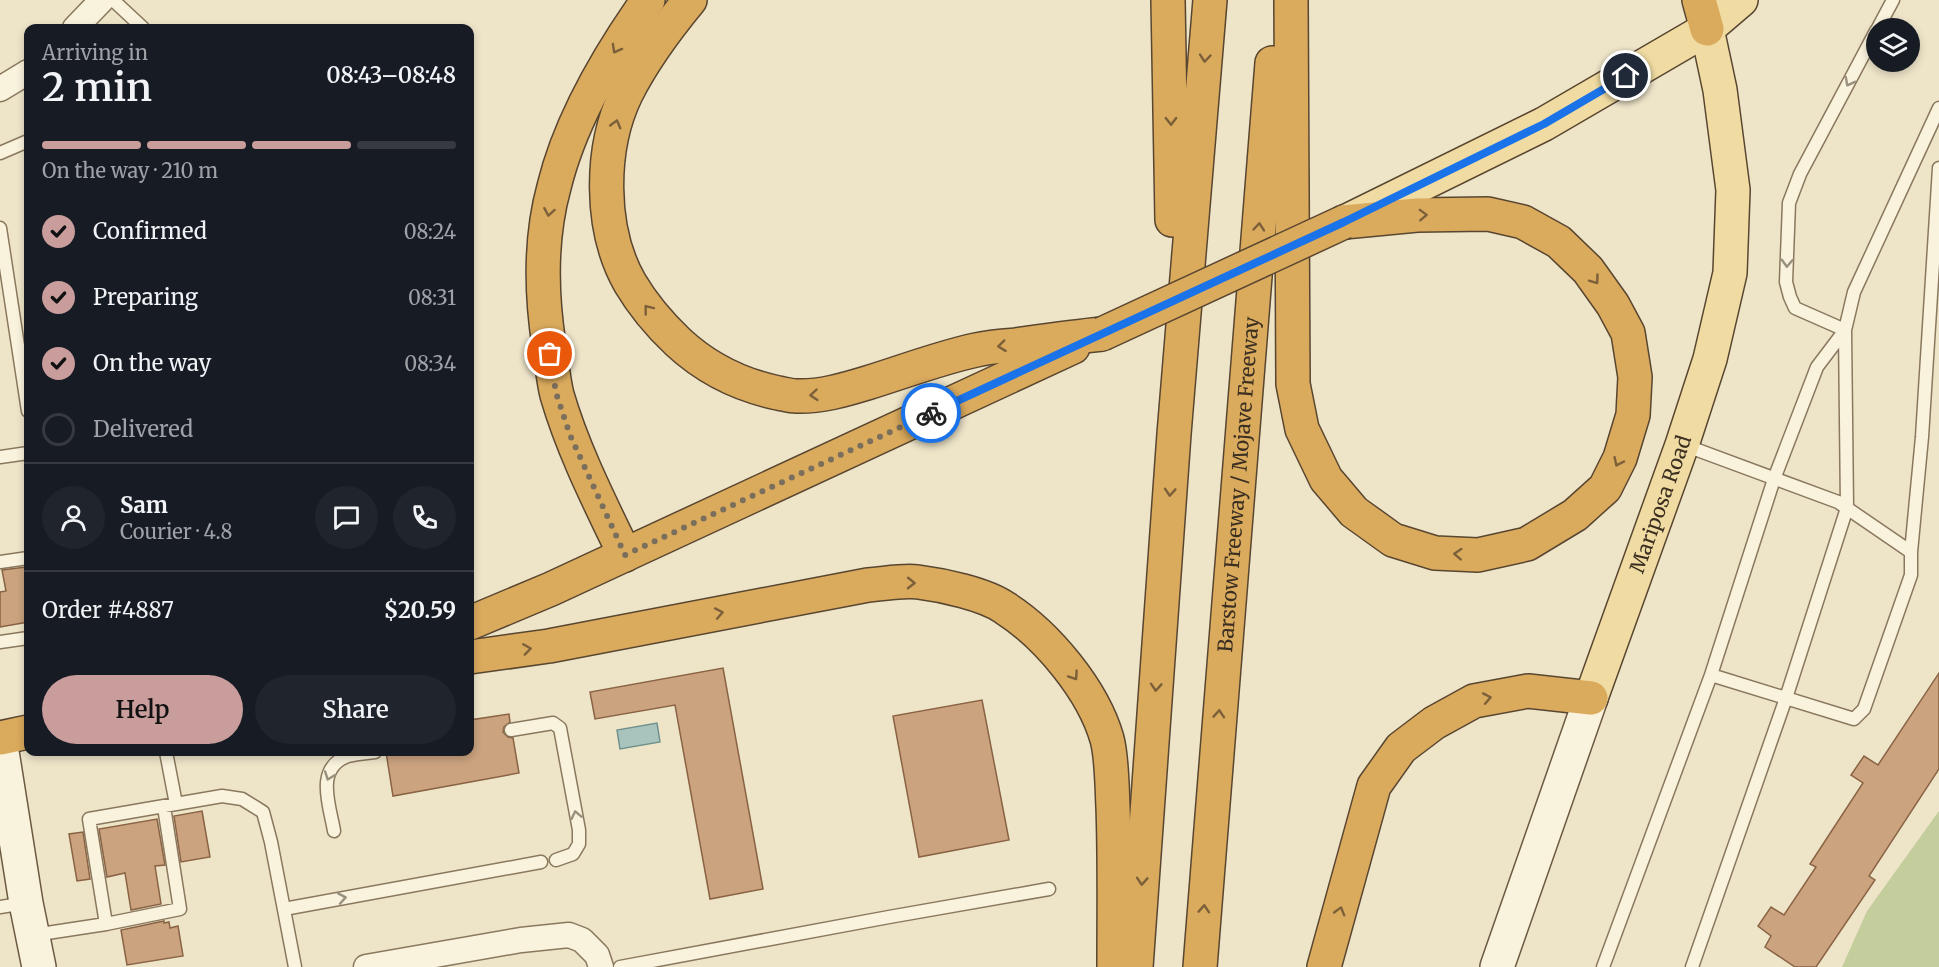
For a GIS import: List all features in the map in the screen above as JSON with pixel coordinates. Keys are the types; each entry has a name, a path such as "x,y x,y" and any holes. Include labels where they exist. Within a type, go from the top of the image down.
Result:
{"highway":[{"path":"625,555 570,435 556,393 544,315 544,244 553,188 563,155 614,51 648,0"},
{"path":"690,0 640,67 626,95 616,121 611,145 606,191 613,238 629,281 663,328 686,350 732,379 758,388 795,396 832,393 976,350 1102,334"},
{"path":"1168,0 1172,136 1174,434"},
{"path":"1136,967 1174,434 1210,0"},
{"name":"Barstow Freeway / Mojave Freeway","path":"1200,967 1277,0"},
{"path":"474,621 551,589 625,555 1102,334 1344,222 1417,215 1488,214 1523,222 1541,232 1558,242 1588,270 1614,305 1628,333 1635,377 1634,415 1620,458 1605,488 1575,515 1527,544 1478,555 1435,553 1393,540 1354,512 1326,479 1302,429 1293,384 1291,0"},
{"path":"474,656 549,646 868,585 915,582 961,590 1004,607 1045,641 1072,672 1096,712 1107,740 1114,838 1114,967"},
{"path":"1324,967 1374,786 1401,748 1434,723 1474,701 1528,691 1591,698"},
{"path":"0,738 24,733"}],"main road":[{"path":"1344,222 1544,124 1703,14 1741,0"},
{"name":"Mariposa Road","path":"1497,967 1682,445 1710,359 1730,273 1733,190 1720,90 1703,14"},
{"path":"0,738 13,905 32,936 39,967"}],"street":[{"path":"79,24 102,0"},
{"path":"0,89 24,74"},
{"path":"366,967 396,964 549,936 569,935 582,940 597,955 601,967"}],"lane":[{"path":"112,0 139,24"},
{"path":"1883,18 1893,0"},
{"path":"1845,330 1795,308 1791,301 1786,282 1789,203 1800,174 1866,51"},
{"path":"1692,967 1786,698 1847,508 1845,330 1854,292 1939,108"},
{"path":"0,153 24,143"},
{"path":"1711,675 1854,719 1864,709 1911,574 1939,168"},
{"path":"0,228 24,385"},
{"path":"1603,967 1711,675 1774,479 1817,367 1845,330"},
{"path":"1682,445 1839,502 1911,552"},
{"path":"0,457 24,454"},
{"path":"0,562 24,559"},
{"path":"0,629 1,642 24,639"},
{"path":"512,730 553,723 560,728 579,830 579,844 573,854 556,860"},
{"path":"32,936 180,909 165,756"},
{"path":"334,831 326,785 328,771 348,756"},
{"path":"106,924 89,819 222,796 242,799 263,812 295,967"},
{"path":"284,909 541,862"},
{"path":"620,967 1049,889"}],"green space":[{"path":"1939,811 1939,967 1842,967 1867,911"}],"water":[{"path":"657,723 660,742 620,749 617,730"}],"building":[{"path":"24,567 24,623 0,627 0,592 6,591 2,570"},
{"path":"723,668 763,889 710,899 675,705 595,719 590,692"},
{"path":"1939,673 1939,769 1869,876 1875,880 1816,967 1795,967 1765,947 1771,936 1758,926 1771,907 1784,915 1816,867 1810,864 1863,783 1851,775 1864,756 1878,765"},
{"path":"982,700 1009,840 919,857 893,716"},
{"path":"509,714 510,722 504,727 503,732 513,738 519,773 393,796 387,756 474,756 474,719"},
{"path":"202,811 210,857 181,862 174,816"},
{"path":"157,819 165,865 155,866 161,904 131,910 125,873 107,877 99,829"},
{"path":"83,832 90,879 77,881 69,834"},
{"path":"164,921 164,923 169,922 170,928 178,926 183,956 127,965 121,930"}],"way so far":[{"path":"550,354 556,393 570,435 625,555 931,413"}],"route":[{"path":"931,413 1344,222 1544,124 1626,76"}]}
